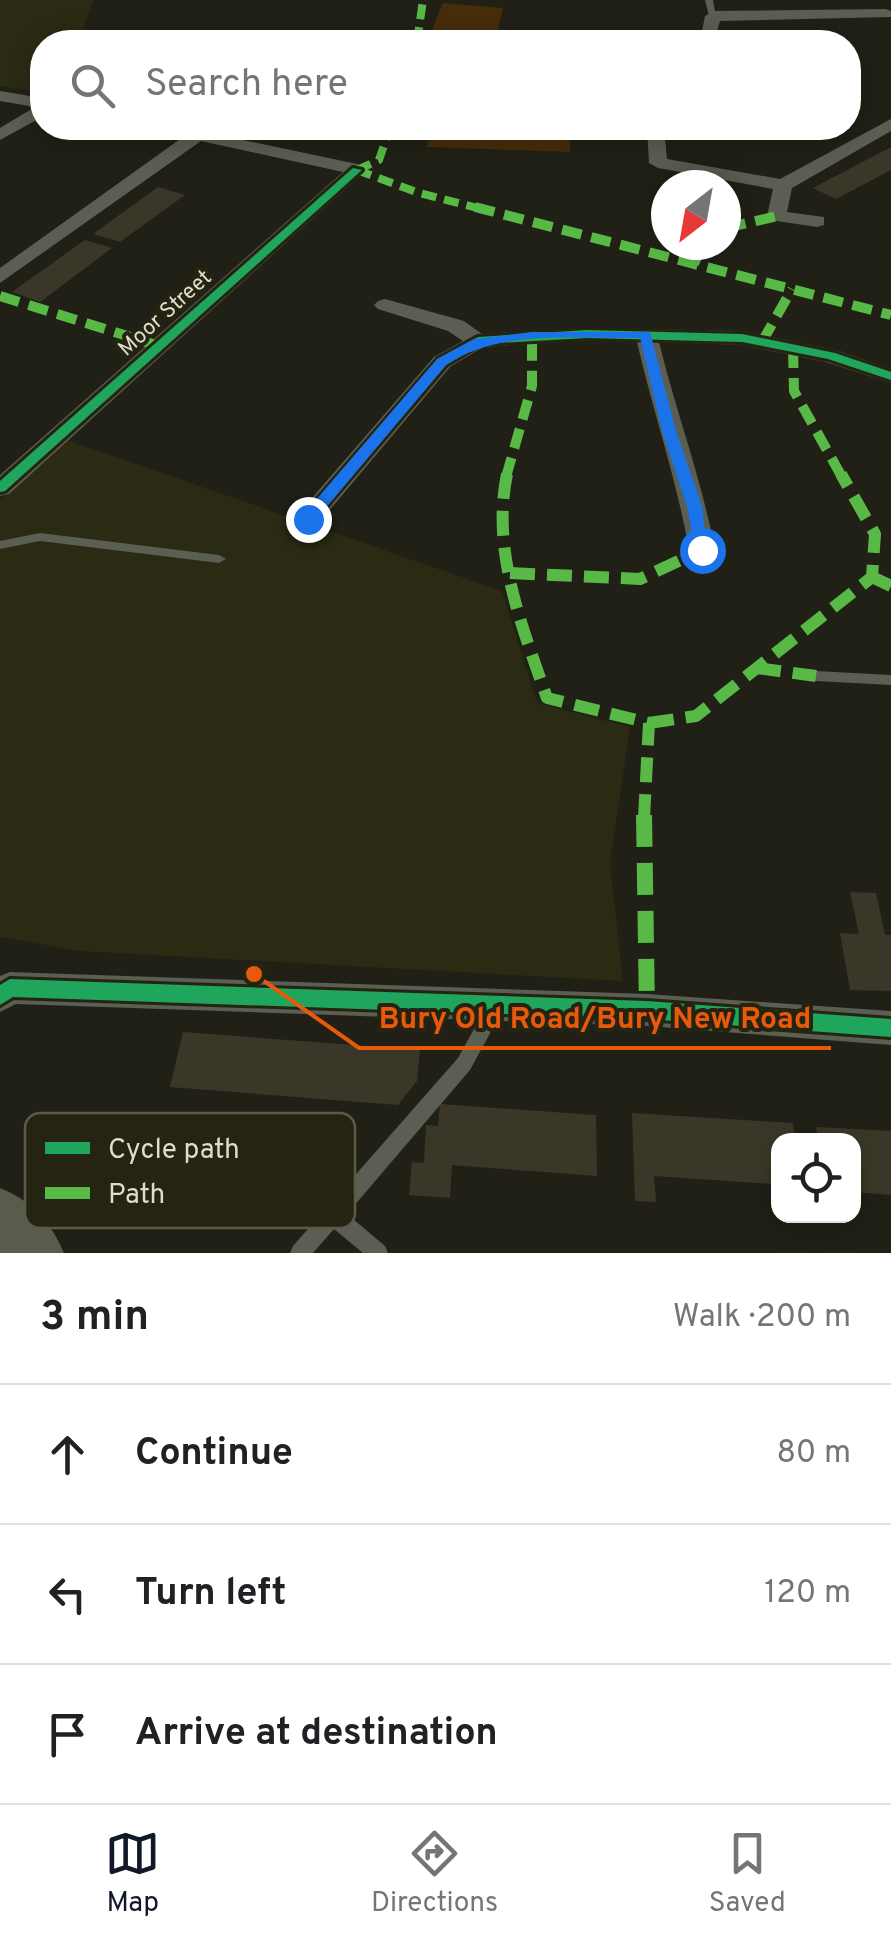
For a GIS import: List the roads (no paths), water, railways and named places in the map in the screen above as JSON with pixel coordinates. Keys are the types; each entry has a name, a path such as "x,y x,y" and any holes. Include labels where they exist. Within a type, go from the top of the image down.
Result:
{"highway":[{"path":"0,1222 29,1253"}],"street":[{"path":"711,8 885,12"},
{"path":"0,96 30,103"},
{"path":"0,135 30,114"},
{"path":"657,140 658,163 783,185 891,124"},
{"path":"0,277 190,140"},
{"name":"Moor Street","path":"0,488 358,170 225,140"},
{"path":"783,185 777,216 817,222"},
{"path":"385,305 456,326 478,341"},
{"path":"646,334 669,431 694,506 702,550"},
{"path":"308,519 442,362 478,341 646,334 742,338 831,356 891,376"},
{"path":"0,996 10,988 647,1010 891,1028"}],"lane":[{"path":"0,545 40,537 219,559"},
{"path":"816,676 891,680"},
{"path":"355,1188 464,1064 496,1005"},
{"path":"300,1253 321,1228"},
{"path":"349,1228 378,1253"}],"place":[{"name":"Bury Old Road/Bury New Road","path":"254,974"}]}
